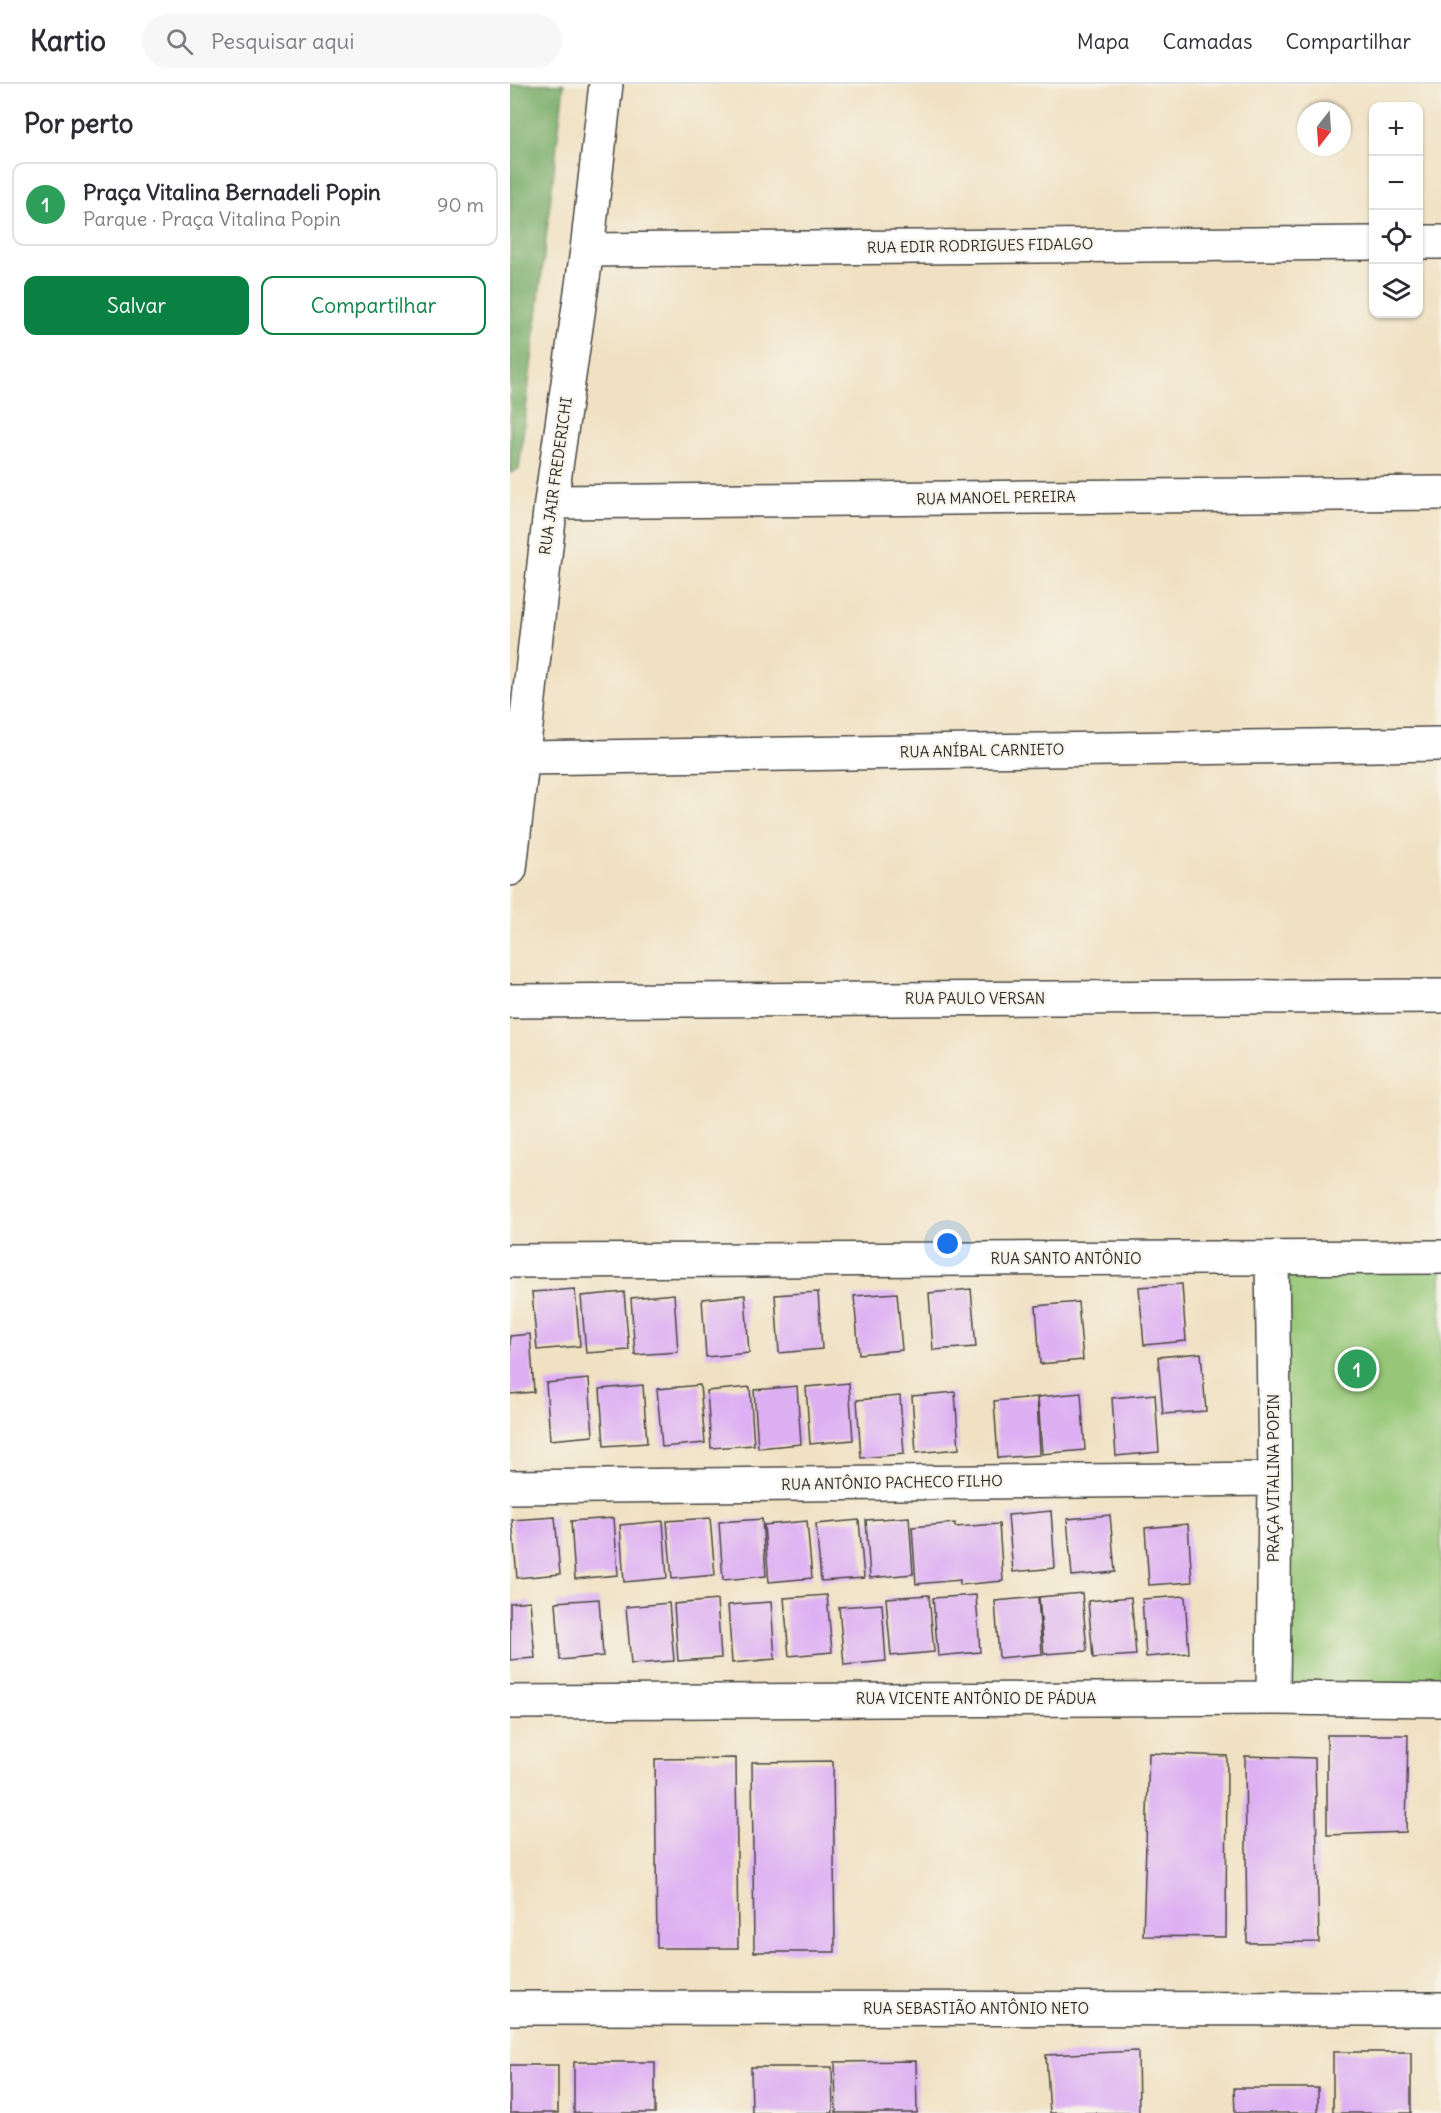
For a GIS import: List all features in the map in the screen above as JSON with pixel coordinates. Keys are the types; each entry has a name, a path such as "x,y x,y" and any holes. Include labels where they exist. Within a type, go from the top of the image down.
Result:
{"street":[{"name":"RUA JAIR FREDERICHI","path":"510,869 551,502 587,250 606,84"},
{"path":"1423,242 1441,242"},
{"name":"RUA EDIR RODRIGUES FIDALGO","path":"587,250 1369,243"},
{"name":"RUA MANOEL PEREIRA","path":"551,502 1441,493"},
{"name":"RUA ANÍBAL CARNIETO","path":"523,758 1441,744"},
{"name":"RUA PAULO VERSAN","path":"510,1001 1441,996"},
{"name":"RUA SANTO ANTÔNIO","path":"510,1261 1441,1257"},
{"name":"PRAÇA VITALINA POPIN","path":"1272,1258 1275,1479 1273,1698"},
{"name":"RUA ANTÔNIO PACHECO FILHO","path":"510,1487 1275,1479"},
{"name":"RUA VICENTE ANTÔNIO DE PÁDUA","path":"510,1702 1273,1698 1441,1700"},
{"name":"RUA SEBASTIÃO ANTÔNIO NETO","path":"510,2008 1441,2009"}],"green space":[{"path":"510,84 564,84 519,469 510,473"},
{"path":"1441,1257 1441,1700 1273,1698 1272,1258"}],"building":[{"path":"1182,1284 1186,1341 1144,1345 1139,1287"},
{"path":"575,1289 580,1346 537,1350 532,1292"},
{"path":"971,1289 976,1347 933,1350 929,1293"},
{"path":"624,1292 629,1350 586,1353 581,1296"},
{"path":"818,1292 822,1349 779,1353 775,1295"},
{"path":"897,1293 902,1350 859,1354 854,1296"},
{"path":"674,1294 678,1352 635,1355 631,1298"},
{"path":"745,1295 749,1353 706,1357 702,1299"},
{"path":"1078,1302 1083,1360 1040,1364 1036,1306"},
{"path":"530,1334 534,1392 510,1394 510,1336"},
{"path":"1201,1353 1206,1411 1163,1414 1158,1357"},
{"path":"589,1379 593,1436 550,1440 546,1383"},
{"path":"849,1383 853,1440 810,1444 806,1387"},
{"path":"643,1385 647,1443 604,1446 600,1389"},
{"path":"700,1385 705,1443 662,1447 657,1389"},
{"path":"797,1386 801,1444 758,1448 754,1390"},
{"path":"750,1387 754,1445 711,1448 707,1391"},
{"path":"955,1392 959,1449 916,1453 912,1396"},
{"path":"1081,1393 1085,1450 1042,1454 1038,1397"},
{"path":"1155,1394 1159,1452 1116,1456 1112,1398"},
{"path":"900,1396 904,1454 861,1458 857,1400"},
{"path":"1037,1397 1040,1455 998,1458 994,1401"},
{"path":"1051,1511 1055,1568 1013,1572 1008,1515"},
{"path":"1110,1515 1115,1572 1072,1576 1067,1519"},
{"path":"555,1517 560,1574 517,1578 512,1520"},
{"path":"909,1517 913,1574 870,1578 866,1520"},
{"path":"614,1518 618,1575 575,1579 571,1521"},
{"path":"710,1518 715,1575 672,1579 667,1521"},
{"path":"762,1519 766,1576 723,1580 719,1522"},
{"path":"859,1520 864,1578 821,1581 816,1524"},
{"path":"663,1521 667,1578 624,1582 620,1525"},
{"path":"807,1521 812,1578 769,1582 764,1525"},
{"path":"955,1523 955,1527 999,1524 1003,1581 960,1585 960,1580 916,1584 912,1527"},
{"path":"1188,1524 1192,1582 1149,1585 1145,1528"},
{"path":"1082,1593 1087,1651 1044,1654 1039,1597"},
{"path":"827,1595 832,1652 789,1656 784,1598"},
{"path":"929,1595 934,1652 891,1656 886,1598"},
{"path":"976,1595 980,1652 938,1656 933,1598"},
{"path":"1185,1596 1189,1653 1146,1657 1142,1599"},
{"path":"1038,1597 1042,1654 999,1658 995,1601"},
{"path":"1131,1597 1136,1655 1093,1658 1088,1601"},
{"path":"599,1599 603,1656 560,1660 556,1602"},
{"path":"717,1600 721,1658 678,1661 674,1604"},
{"path":"530,1601 535,1658 510,1660 510,1603"},
{"path":"771,1602 775,1659 732,1663 728,1605"},
{"path":"669,1603 674,1661 631,1664 626,1607"},
{"path":"882,1604 886,1661 844,1665 839,1607"},
{"path":"1327,1735 1408,1735 1406,1832 1327,1835"},
{"path":"1149,1753 1227,1756 1226,1937 1143,1936"},
{"path":"1245,1756 1315,1758 1319,1942 1247,1943"},
{"path":"736,1758 738,1948 657,1948 655,1759"},
{"path":"833,1761 835,1952 754,1952 752,1762"},
{"path":"1138,2051 1139,2113 1050,2113 1046,2055"},
{"path":"1333,2052 1411,2052 1411,2113 1333,2113"},
{"path":"916,2061 917,2113 836,2113 835,2062"},
{"path":"574,2062 655,2062 655,2113 574,2113"},
{"path":"510,2065 558,2065 558,2113 510,2113"},
{"path":"751,2067 832,2067 833,2113 752,2113"},
{"path":"1234,2088 1318,2088 1318,2113 1235,2113"}],"place":[{"name":"Praça Vitalina Bernadeli Popin","path":"1357,1369"}]}
